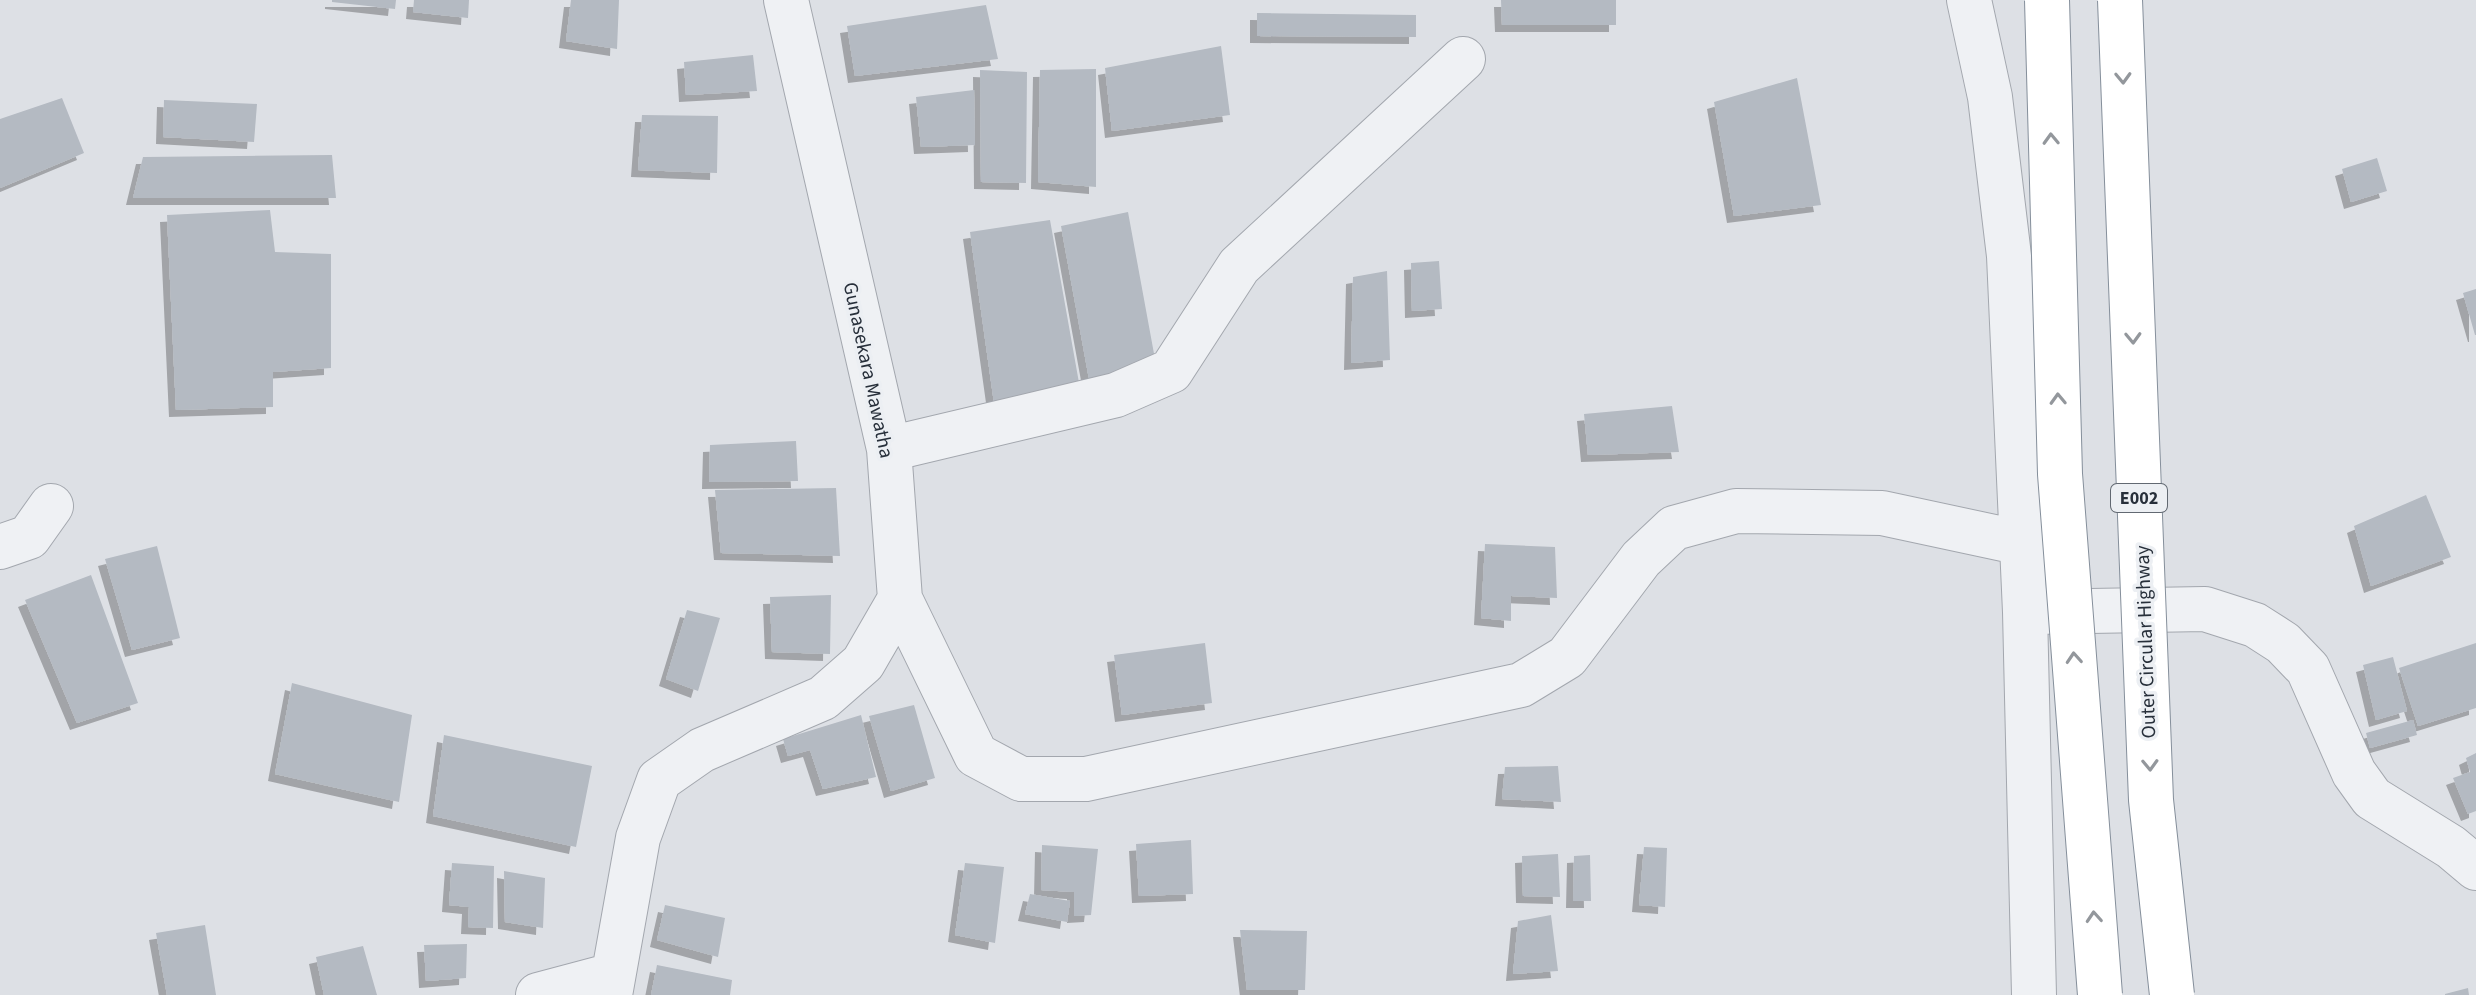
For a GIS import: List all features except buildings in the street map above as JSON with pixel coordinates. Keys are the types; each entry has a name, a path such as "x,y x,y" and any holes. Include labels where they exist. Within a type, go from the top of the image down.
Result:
{"highway":[{"path":"2047,0 2060,474 2100,995"},
{"name":"Outer Circular Highway","path":"2120,0 2151,800 2172,995"}],"street":[{"name":"Gunasekara Mawatha","path":"786,0 889,449 900,599"},
{"path":"1969,0 1990,97 2009,256 2025,612 2034,995"},
{"path":"889,449 1116,395 1171,371 1239,266 1463,59"},
{"path":"0,547 29,537 51,506"},
{"path":"900,599 976,755 1021,779 1086,779 1521,685 1567,657 1641,559 1674,528 1736,511 1882,513 2022,543"},
{"path":"538,995 612,985 638,838 659,780 702,750 823,698 863,663 900,599"},
{"path":"2025,612 2205,609 2255,625 2283,643 2308,669 2354,773 2372,798 2451,847 2476,868"}]}
